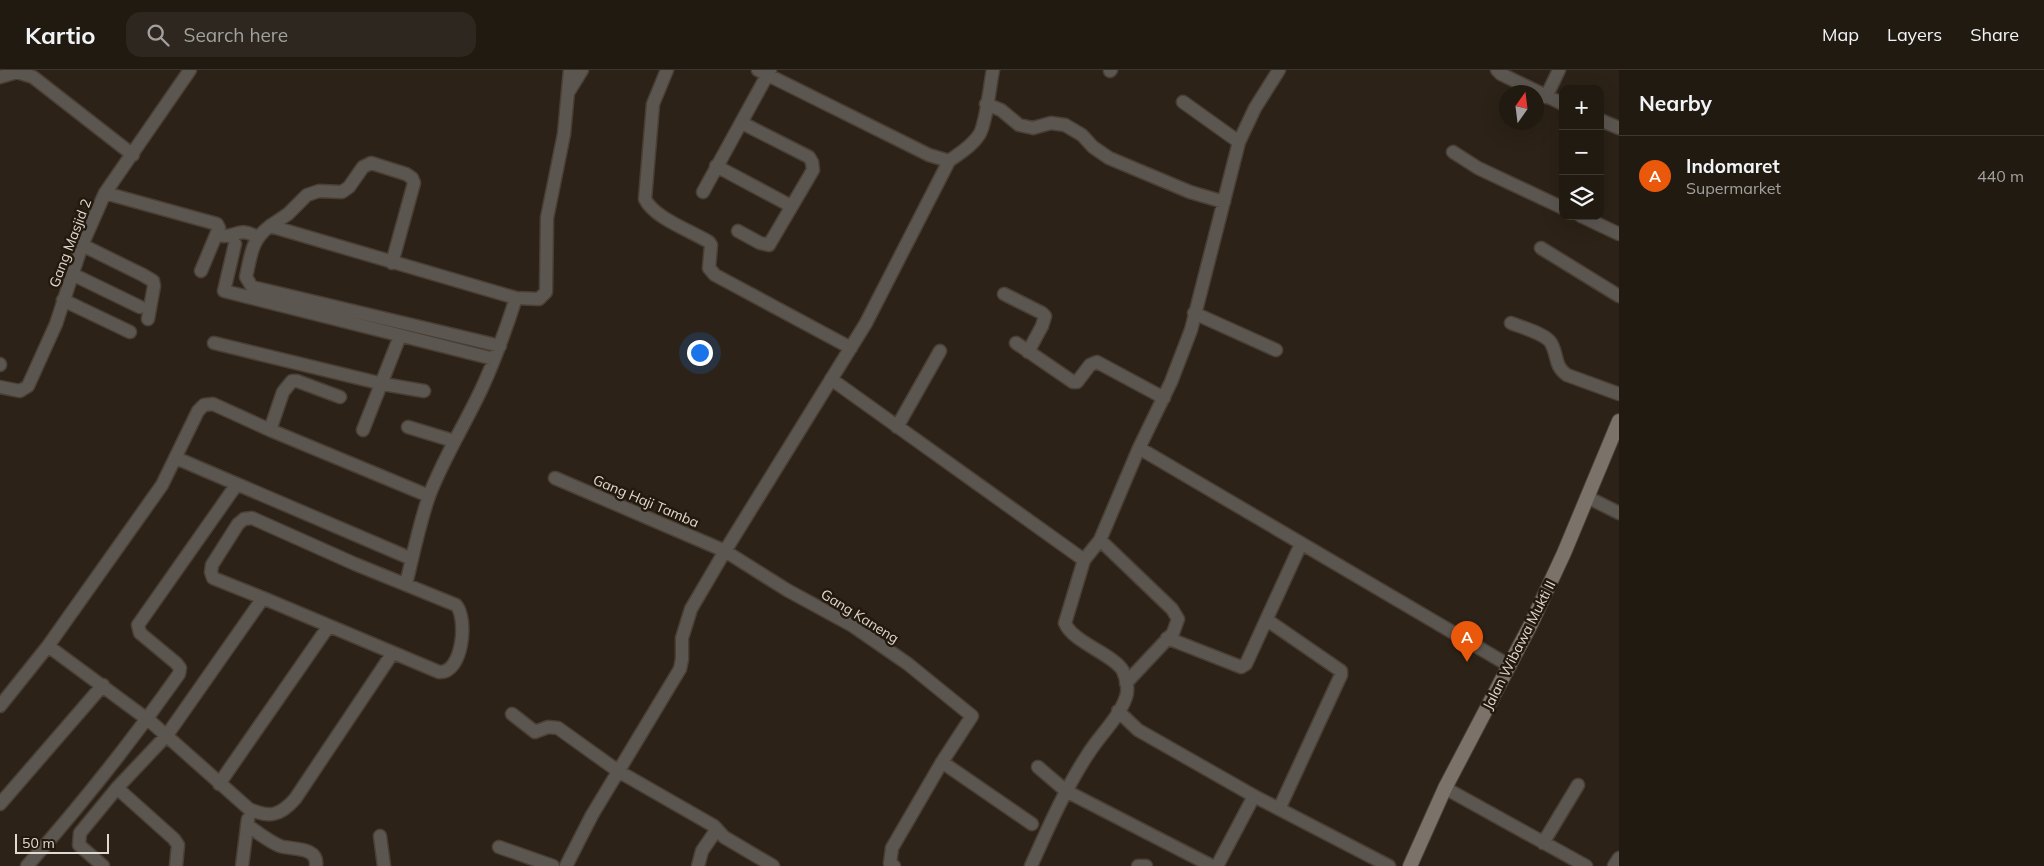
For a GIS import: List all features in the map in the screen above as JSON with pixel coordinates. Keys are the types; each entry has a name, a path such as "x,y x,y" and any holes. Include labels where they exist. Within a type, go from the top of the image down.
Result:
{"main road":[{"name":"Jalan Wibawa Mukti II","path":"1410,866 1445,788 1510,666 1564,553 1619,421"}],"street":[{"name":"Gang Masjid 2","path":"0,387 20,391 28,386 56,324 82,245 105,193 190,70"},
{"path":"270,226 392,263 527,299 546,292 547,218 564,134 570,70"},
{"path":"567,93 582,70"},
{"path":"667,70 653,104 645,198 648,204 658,213 709,242 711,245 710,268 716,275 851,348"},
{"path":"566,866 592,815 680,669 682,638 691,609 866,323 949,161 968,147 980,134 993,70"},
{"path":"1031,866 1066,792 1088,754 1126,698 1126,684 1120,667 1073,634 1066,627 1067,616 1084,560 1100,540 1139,448 1164,398 1191,330 1239,142 1255,108 1279,70"},
{"path":"1497,70 1501,74 1559,102"},
{"path":"1546,97 1559,70"},
{"path":"0,77 17,72 33,77 133,155"},
{"path":"703,192 742,123 765,72 929,155 949,161"},
{"path":"1183,102 1239,142"},
{"path":"986,104 1001,110 1019,126 1033,128 1051,123 1065,125 1082,135 1093,147 1109,158 1190,192 1224,202"},
{"path":"1604,122 1619,128"},
{"path":"738,231 760,243 769,245 813,170 809,157 742,123"},
{"path":"1453,152 1478,168 1559,206"},
{"path":"392,263 414,183 412,178 406,174 371,163 363,167 349,187 342,192 319,191 307,195 288,214 257,237 246,277 252,287 500,346"},
{"path":"716,166 791,206"},
{"path":"105,193 217,224 219,228 218,235 202,272"},
{"path":"1589,220 1619,234"},
{"path":"218,235 225,237 247,231 257,237"},
{"path":"235,244 224,291 494,359"},
{"path":"82,245 144,275 153,282 154,286 148,319"},
{"path":"1541,248 1619,296"},
{"path":"72,274 140,307"},
{"path":"1004,294 1045,316 1042,326 1028,352"},
{"path":"406,584 429,496 500,346 527,299"},
{"path":"64,300 130,332"},
{"path":"1194,314 1276,350"},
{"path":"1512,323 1547,337 1551,343 1557,366 1566,375 1619,394"},
{"path":"363,430 383,384 400,336"},
{"path":"214,343 383,384 424,391"},
{"path":"1016,343 1073,382 1077,382 1090,366 1097,362 1164,398"},
{"path":"897,427 940,351"},
{"path":"831,379 1084,560"},
{"path":"270,430 283,392 292,381 298,381 340,397"},
{"path":"0,706 48,646 162,485 198,411 204,405 213,404 270,430 429,496"},
{"path":"408,427 454,441"},
{"path":"1139,448 1510,666"},
{"path":"176,458 412,559"},
{"name":"Gang Haji Tamba","path":"555,478 725,551"},
{"path":"103,866 80,847 79,836 117,788 156,727 180,674 180,668 140,633 138,625 238,484"},
{"path":"1587,497 1619,513"},
{"path":"252,518 355,564 406,584 456,605 460,614 462,645 454,662 443,673 392,654 213,578 211,572 212,565 238,524 244,519 252,518"},
{"path":"1100,540 1172,609 1178,619 1172,633 1126,684"},
{"path":"1167,638 1241,667 1249,658 1301,544"},
{"name":"Gang Kaneng","path":"725,551 787,590 853,626 908,664 972,716 942,762"},
{"path":"27,866 62,826 156,727 263,598"},
{"path":"1266,620 1341,671 1341,675 1278,808"},
{"path":"219,784 328,627"},
{"path":"48,646 103,685 156,727 249,809 260,814 275,814 289,806 392,654"},
{"path":"0,804 103,685"},
{"path":"1118,711 1138,730 1254,796 1389,866"},
{"path":"512,714 535,732 548,727 558,728 618,771 717,829 724,837 773,866"},
{"path":"894,866 890,863 892,848 942,762 1032,824"},
{"path":"1038,767 1066,792 1212,866"},
{"path":"1543,843 1578,785"},
{"path":"117,788 174,839 178,845 176,866"},
{"path":"1445,788 1586,866"},
{"path":"1217,866 1254,796"},
{"path":"242,866 249,809"},
{"path":"247,824 280,846 308,851 315,856 316,866"},
{"path":"698,866 702,851 717,829"},
{"path":"380,836 384,866"},
{"path":"499,846 553,866"},
{"path":"1614,866 1619,858"},
{"path":"1138,866 1146,866"}],"place":[{"name":"Indomaret","path":"1467,662"}]}
